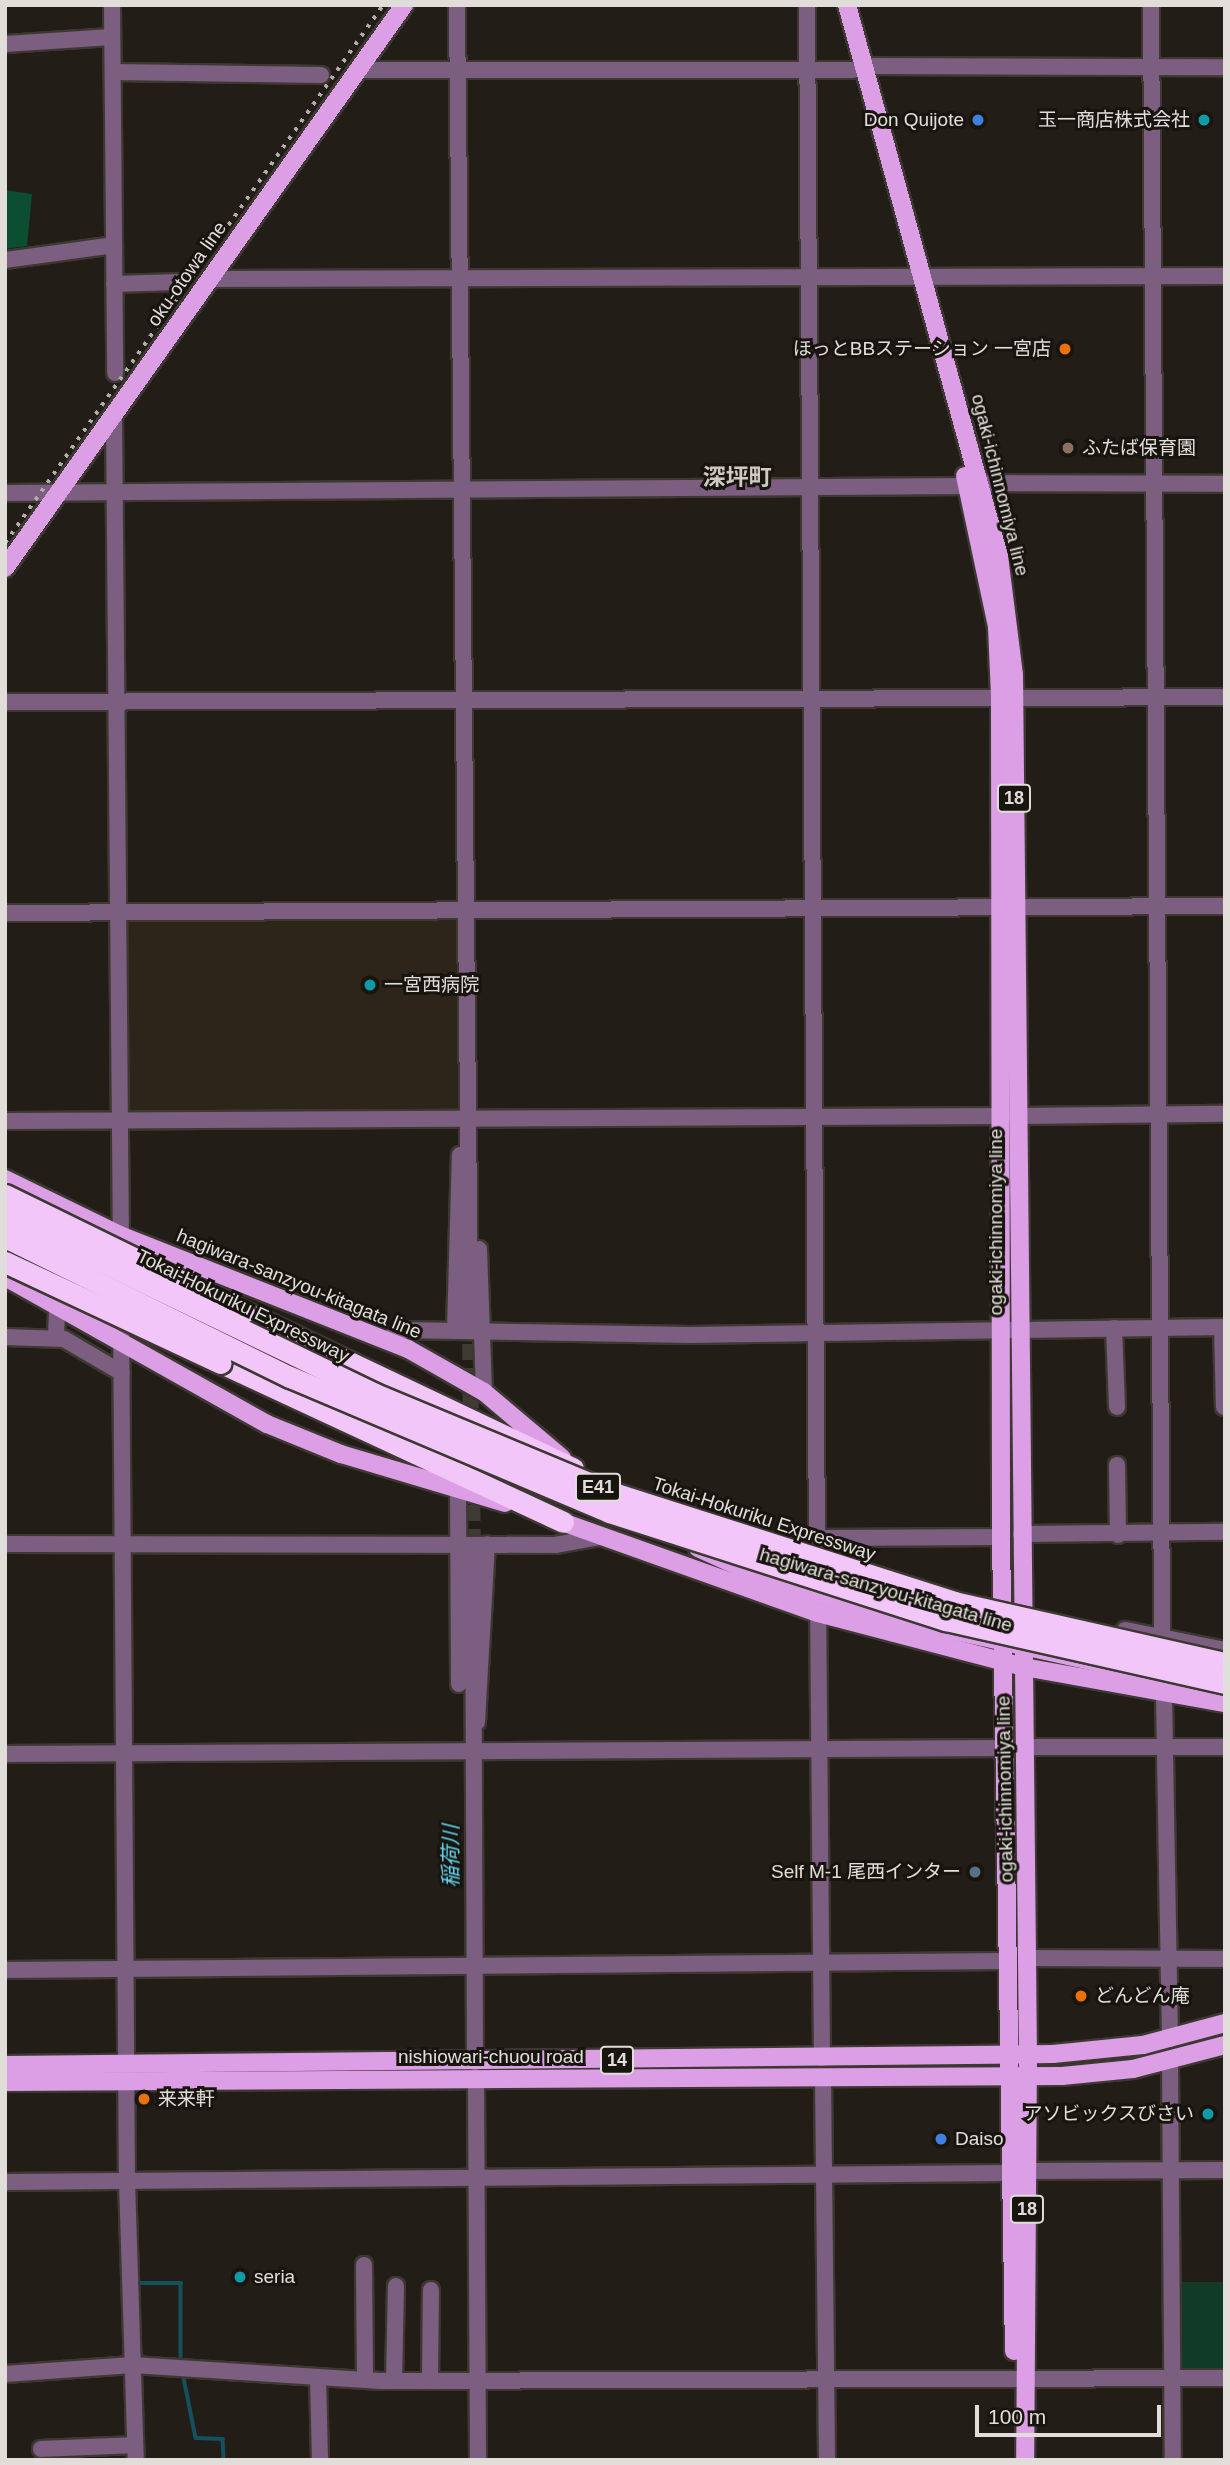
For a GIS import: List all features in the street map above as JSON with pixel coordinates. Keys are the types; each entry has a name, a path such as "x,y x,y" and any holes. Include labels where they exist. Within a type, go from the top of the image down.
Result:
{"highway":[{"path":"5,1195 573,1468"},
{"name":"Tokai-Hokuriku Expressway","path":"5,1215 375,1394 613,1493 954,1602 1225,1663"},
{"name":"E41","path":"5,1237 301,1382 609,1512 946,1620 1225,1683"},
{"path":"5,1262 563,1522"}],"main road":[{"name":"oku-otowa line","path":"5,568 404,5"},
{"name":"ogaki-ichinnomiya line","path":"834,5 858,68 974,485 1006,696 1011,1330 1024,1659 1028,2054 1028,2171 1016,2460"},
{"name":"ogaki-ichinnomiya line","path":"847,5 858,68"},
{"name":"hagiwara-sanzyou-kitagata line","path":"5,1179 120,1235 388,1339 484,1392 573,1468 701,1550 818,1605"},
{"name":"hagiwara-sanzyou-kitagata line","path":"5,1278 267,1424 563,1522 600,1537 818,1605 1164,1696 1225,1703"},
{"name":"ogaki-ichinnomiya line","path":"1011,1330 1001,1537 1007,2173 1025,2460"},
{"name":"hagiwara-sanzyou-kitagata line","path":"1024,1659 1225,1690"},
{"name":"nishiowari-chuou road","path":"5,2082 126,2073 475,2070 1028,2054 1170,2039 1225,2023"},
{"name":"nishiowari-chuou road","path":"475,2070 823,2077 1028,2077 1170,2061 1225,2045"},
{"name":"nishiowari-chuou road","path":"5,2065 126,2073"}],"street":[{"path":"112,5 115,373"},
{"path":"457,5 470,1320"},
{"path":"807,5 822,2058"},
{"path":"1151,5 1162,1638"},
{"path":"5,44 111,37"},
{"path":"358,70 1225,67"},
{"path":"114,72 321,75"},
{"path":"5,260 114,245"},
{"path":"210,278 461,281 1225,276"},
{"path":"114,284 178,282"},
{"path":"41,2449 136,2452 127,2181 114,415"},
{"path":"5,493 462,492 1225,484"},
{"path":"5,702 465,703 1006,696 1225,697"},
{"path":"5,913 1225,906"},
{"path":"5,1121 467,1118 815,1120 1225,1114"},
{"path":"455,1331 457,1174 467,1118"},
{"path":"467,1118 485,1331 484,1392"},
{"path":"56,1338 57,1305"},
{"path":"388,1339 401,1330 1011,1330 1224,1327 1224,1407"},
{"path":"1114,1328 1116,1407"},
{"path":"5,1337 56,1338 122,1373"},
{"path":"1117,1465 1118,1535"},
{"path":"458,1489 459,1690 473,1752"},
{"path":"1021,1534 1225,1532"},
{"path":"5,1544 123,1541 487,1544 600,1537"},
{"path":"817,1538 1001,1537"},
{"path":"473,1752 482,1692 487,1544"},
{"path":"472,1556 478,2460"},
{"path":"1068,1617 1225,1650"},
{"path":"1164,1696 1170,2039"},
{"path":"1026,1747 1225,1748"},
{"path":"5,1754 1004,1748"},
{"path":"1027,1958 1225,1959"},
{"path":"5,1970 125,1967 822,1965 1006,1961"},
{"path":"1170,2061 1173,2460"},
{"path":"823,2077 827,2460"},
{"path":"1028,2171 1225,2169"},
{"path":"5,2182 476,2175 1007,2173"},
{"path":"364,2265 365,2379"},
{"path":"394,2381 396,2286"},
{"path":"430,2381 431,2290"},
{"path":"5,2374 133,2365 394,2381 1225,2378"},
{"path":"318,2377 320,2460"}],"shaded area":[{"path":"461,915 460,1109 126,1113 123,917"}],"green space":[{"path":"5,190 32,194 27,246 5,249"},
{"path":"1178,2282 1225,2282 1225,2370 1177,2370"}],"waterway":[{"path":"139,2283 181,2283 181,2356"},
{"path":"183,2373 196,2438 223,2439 224,2460"}],"tunnel":[{"path":"470,1320 471,1427"},
{"path":"472,1481 473,1556"}],"railway":[{"path":"5,543 383,5"}],"place":[{"name":"Don Quijote","path":"978,120"},
{"name":"玉一商店株式会社","path":"1204,120"},
{"name":"ほっとBBステーション 一宮店","path":"1065,349"},
{"name":"ふたば保育園","path":"1068,448"},
{"name":"一宮西病院","path":"370,985"},
{"name":"Self M-1 尾西インター","path":"975,1872"},
{"name":"どんどん庵","path":"1081,1996"},
{"name":"来来軒","path":"144,2099"},
{"name":"アソビックスびさい","path":"1208,2114"},
{"name":"Daiso","path":"941,2139"},
{"name":"seria","path":"240,2277"}],"district":[{"name":"深坪町","path":"737,477"}],"water label":[{"name":"稲荷川","path":"451,1856"}]}
